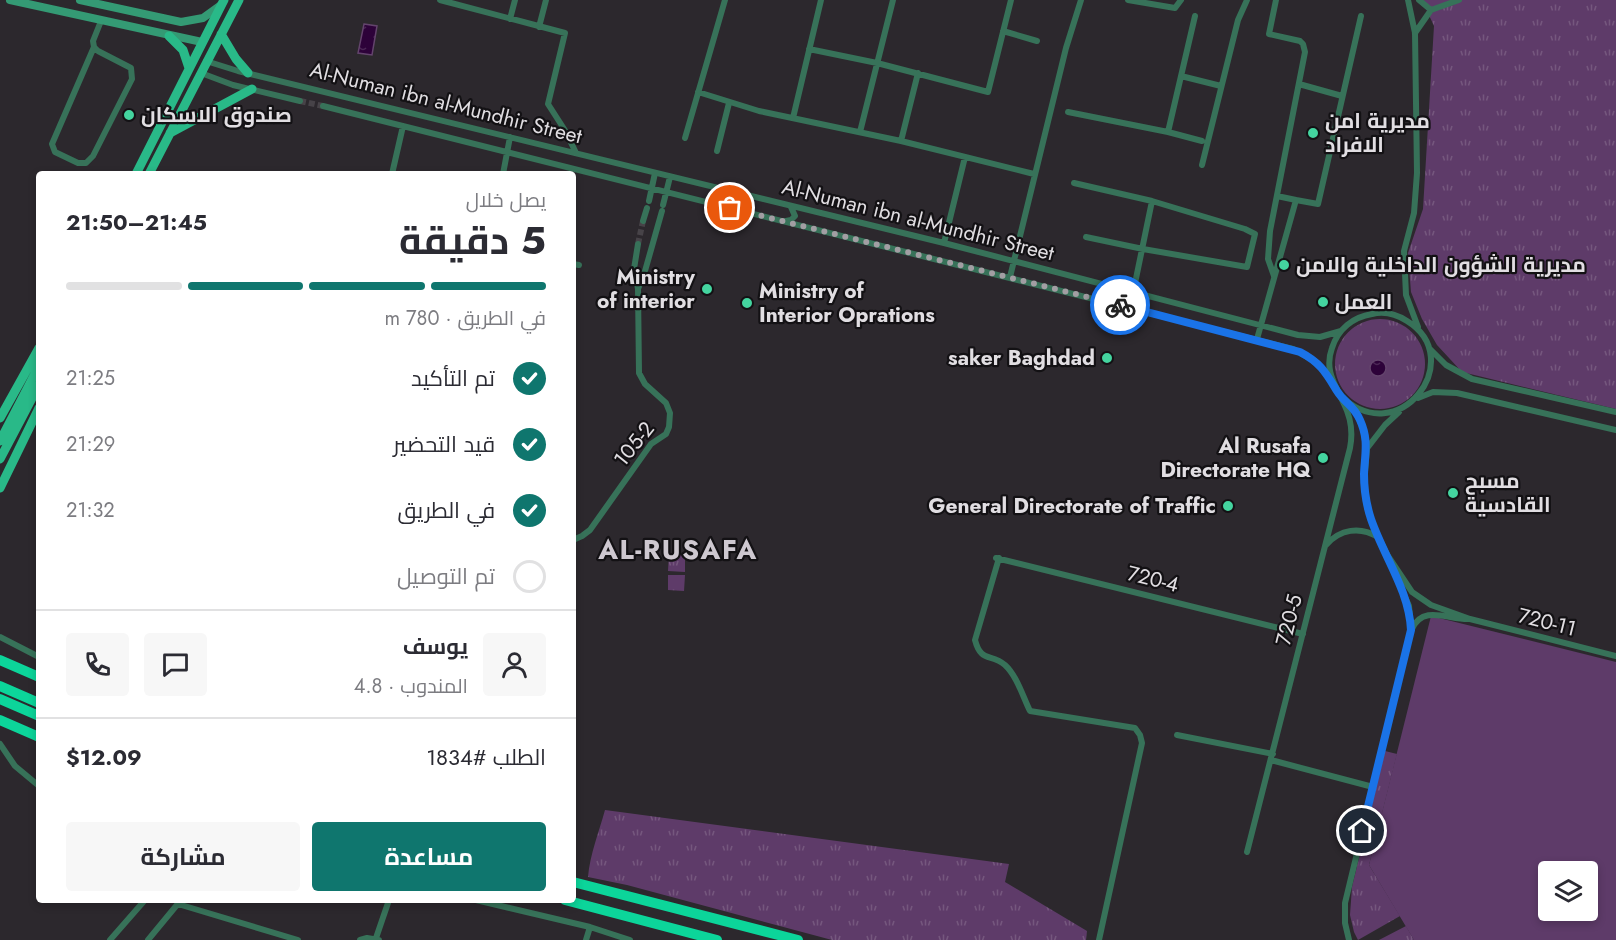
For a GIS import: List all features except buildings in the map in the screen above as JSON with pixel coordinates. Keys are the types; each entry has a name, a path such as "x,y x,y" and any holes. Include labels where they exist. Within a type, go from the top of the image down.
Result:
{"highway":[{"path":"2,659 36,676"},
{"path":"0,686 36,702"},
{"path":"0,699 36,715"},
{"path":"0,720 36,736"},
{"path":"576,883 798,940"},
{"path":"576,903 717,940"}],"main road":[{"path":"151,171 239,0"},
{"path":"138,171 224,1"},
{"path":"221,34 230,51 248,73"},
{"path":"169,36 183,50 189,68"},
{"path":"170,133 252,89"},
{"path":"0,418 36,353"},
{"path":"0,441 36,372"},
{"path":"0,459 36,391"},
{"path":"0,488 36,414"}],"street":[{"path":"9,0 202,42"},
{"path":"80,0 175,22 187,22 210,15 224,1"},
{"path":"440,0 565,33 548,104 576,153"},
{"path":"470,8 472,0"},
{"path":"510,19 515,0"},
{"path":"539,27 546,0"},
{"path":"686,138 725,0"},
{"path":"793,118 821,0"},
{"path":"860,132 892,1 882,0"},
{"path":"809,49 877,63 988,92 1011,0"},
{"path":"1010,277 1066,48 1081,0"},
{"path":"1128,0 1175,8 1181,0"},
{"path":"1202,165 1238,20 1247,0"},
{"path":"1275,277 1268,259 1270,231 1305,52 1303,44 1294,39 1269,34 1276,0"},
{"path":"1408,0 1415,33 1417,173 1414,213 1404,251 1406,295 1421,334 1446,365 1472,379 1616,412"},
{"path":"1419,0 1431,10"},
{"path":"1415,33 1431,10 1459,0"},
{"path":"94,47 131,68 132,79 93,156 86,163 78,163 55,152 52,144 94,47 96,4"},
{"path":"1168,132 1195,16"},
{"path":"1277,196 1318,204 1361,16"},
{"path":"1004,31 1037,41"},
{"name":"Al-Numan ibn al-Mundhir Street","path":"206,61 352,99 944,243 1261,326 1313,337 1327,336 1341,331"},
{"name":"Al-Numan ibn al-Mundhir Street","path":"201,73 222,82 300,101"},
{"path":"902,141 918,73"},
{"path":"1181,76 1221,86"},
{"path":"1299,84 1342,96"},
{"path":"698,92 729,103 902,141 1034,174"},
{"path":"348,113 352,99"},
{"path":"717,151 729,103"},
{"name":"Al-Numan ibn al-Mundhir Street","path":"323,106 1257,339 1300,352 1315,361 1332,380"},
{"path":"1068,112 1202,141"},
{"path":"393,171 403,126"},
{"path":"504,171 510,137"},
{"path":"944,243 965,157"},
{"path":"643,221 655,173"},
{"name":"105-2","path":"638,289 647,265 670,177"},
{"path":"1074,183 1152,201 1255,234 1247,267 1086,237"},
{"path":"1257,339 1296,200"},
{"path":"1133,293 1152,201"},
{"path":"785,221 795,216 791,207"},
{"name":"105-2","path":"576,539 590,530 651,444 666,434 669,427 670,413 666,403 640,377 638,289 634,262 638,244"},
{"path":"634,262 647,265"},
{"path":"1169,317 1173,303"},
{"path":"1407,406 1390,413 1380,414 1354,407 1340,395 1332,380 1329,360 1335,340 1341,331 1350,322 1362,316 1381,313 1401,317 1421,334"},
{"path":"1367,448 1385,425 1421,392 1429,374 1430,354 1427,344"},
{"path":"1415,399 1433,393 1457,393 1616,430"},
{"name":"720-5","path":"1247,852 1351,443 1350,420 1340,395"},
{"path":"1354,407 1364,431 1367,448 1364,471 1365,495 1371,519 1406,597 1411,630"},
{"path":"1325,546 1336,536 1350,531 1365,531 1379,538"},
{"name":"720-11","path":"1388,556 1412,592 1431,605 1470,619 1616,656"},
{"name":"720-4","path":"1099,940 1142,743 1140,735 1136,728 1030,711 1011,672 1004,664 984,657 977,650 975,640 997,558 1303,634"},
{"path":"1406,597 1412,592"},
{"name":"720-11","path":"1410,614 1417,618 1433,614 1470,619"},
{"path":"1349,940 1345,923 1345,903 1411,630 1415,622 1422,617"},
{"path":"0,637 36,655"},
{"path":"1177,735 1272,757 1373,787"},
{"path":"0,744 15,766 36,784"},
{"path":"110,940 142,903"},
{"path":"148,940 178,903"},
{"path":"182,903 298,940"},
{"path":"360,940 378,939 388,903"},
{"path":"489,903 590,927 628,940"},
{"path":"586,940 590,927"}],"green space":[{"path":"1422,0 1616,0 1616,409 1462,372 1437,345 1422,319 1411,292 1408,253 1423,209 1434,26"},
{"path":"1380,319 1397,322 1412,332 1422,347 1425,364 1422,381 1412,396 1397,406 1380,409 1363,406 1348,396 1338,381 1335,364 1338,347 1348,332 1363,322"},
{"path":"669,554 685,555 685,572 668,571"},
{"path":"668,575 685,575 684,591 668,590"},
{"path":"1431,616 1616,662 1616,940 1414,940 1369,865"},
{"path":"1385,751 1397,754 1369,865 1400,916 1358,940 1350,915 1352,887"},
{"path":"605,810 1009,864 1005,882 1087,931 1086,940 832,940 627,885 588,877"},
{"path":"1406,926 1414,940 1379,940"}],"water":[{"path":"364,24 377,26 372,55 358,53"},
{"path":"1375,360 1381,360 1386,368 1384,374 1375,376 1370,371 1370,365"}],"tunnel":[{"path":"300,101 323,106"},
{"path":"638,244 643,221"}],"way so far":[{"path":"730,208 1120,305"}],"place":[{"name":"صندوق الاسكان","path":"129,115"},
{"name":"مديرية امن الافراد","path":"1313,133"},
{"name":"مديرية الشؤون الداخلية والامن","path":"1284,265"},
{"name":"Ministry of interior","path":"707,289"},
{"name":"العمل","path":"1323,302"},
{"name":"Ministry of Interior Oprations","path":"747,303"},
{"name":"saker Baghdad","path":"1107,358"},
{"name":"Al Rusafa Directorate HQ","path":"1323,458"},
{"name":"مسبح القادسية","path":"1453,493"},
{"name":"General Directorate of Traffic","path":"1228,506"}],"district":[{"name":"AL-RUSAFA","path":"678,550"}],"route":[{"path":"1120,305 1300,352 1315,361 1327,373 1340,395 1354,407 1361,422 1367,448 1364,483 1367,507 1392,570 1406,597 1411,630 1362,831"}]}
